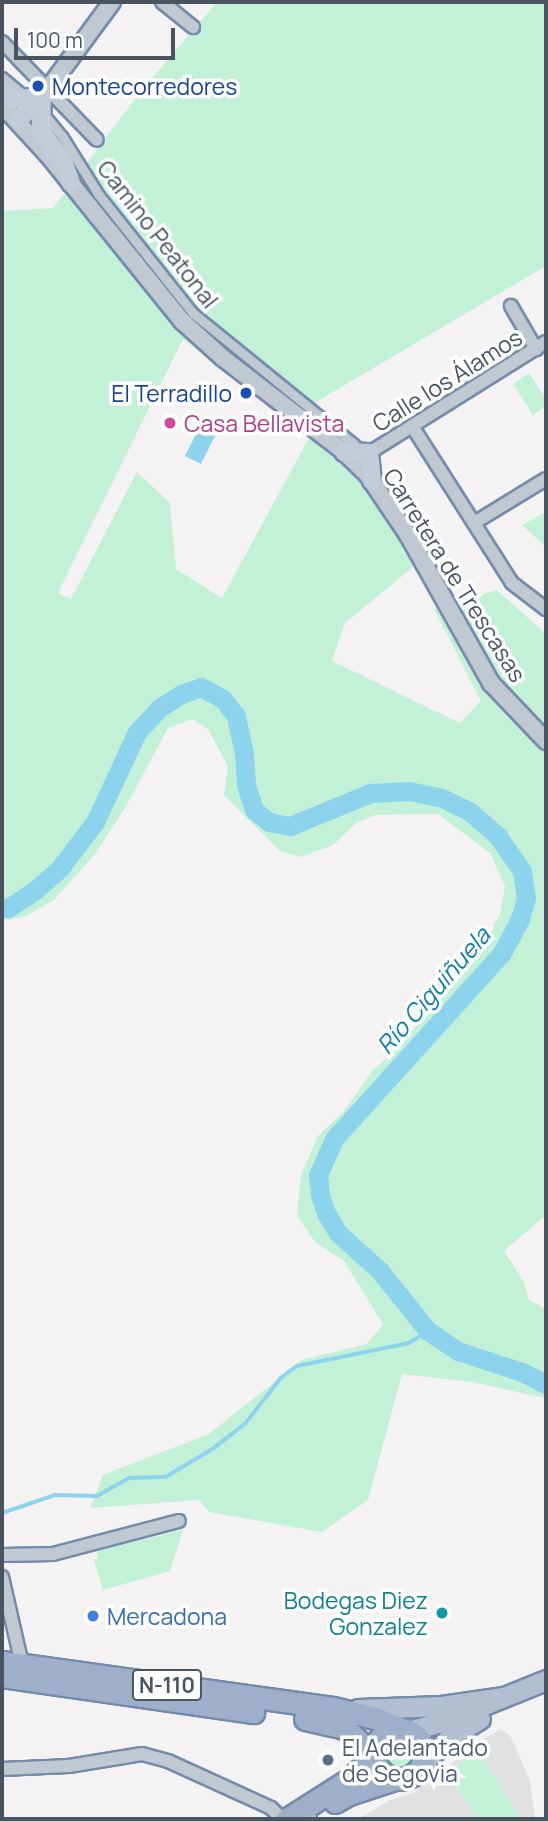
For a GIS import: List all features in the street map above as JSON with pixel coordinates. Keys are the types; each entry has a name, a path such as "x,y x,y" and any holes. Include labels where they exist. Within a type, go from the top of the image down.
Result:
{"highway":[{"name":"N-110","path":"12,1663 331,1715 374,1752"},
{"name":"N-110","path":"2,1676 375,1718 406,1730"},
{"path":"331,1715 349,1743 353,1759 350,1779"},
{"path":"288,1819 350,1779 374,1752 384,1734 406,1730 422,1744 423,1763 410,1777 395,1779 349,1794 309,1819"},
{"path":"374,1752 381,1771 395,1779"}],"main road":[{"path":"2,93 13,99 45,100"},
{"path":"18,120 45,100"},
{"path":"45,100 41,131 63,161 71,183"},
{"path":"356,450 372,481"},
{"path":"406,1730 442,1722 546,1680"},
{"path":"423,1763 454,1733 546,1691"},
{"name":"N-110","path":"331,1715 400,1710 503,1697"}],"street":[{"path":"45,100 112,2"},
{"path":"162,2 193,27"},
{"path":"2,42 45,100 97,139"},
{"path":"2,77 22,94"},
{"name":"Camino Peatonal","path":"45,100 99,195 192,313 356,450"},
{"name":"Carretera de Trescasas","path":"2,105 71,183 162,299 196,335 356,450 372,481 408,535 491,683 546,741"},
{"path":"511,306 541,346"},
{"name":"Calle los Álamos","path":"356,450 412,426 541,346"},
{"path":"412,426 512,583 546,609"},
{"path":"474,523 546,479"},
{"path":"2,1555 53,1553 179,1521"},
{"path":"2,1577 12,1663"},
{"path":"2,1769 69,1766 142,1754 168,1761 271,1808 282,1819"}],"shaded area":[{"path":"501,1729 511,1737 530,1781 535,1819 358,1819 390,1800 413,1793 480,1741"}],"green space":[{"path":"217,2 546,2 546,266 316,402 281,414 183,339 58,593 71,599 137,472 170,503 176,569 222,598 309,438 356,477 389,521 413,567 345,623 332,661 460,723 481,701 434,609 497,590 546,634 546,1215 504,1251 524,1282 529,1300 546,1309 546,1398 471,1382 402,1374 368,1500 322,1532 209,1512 199,1500 90,1508 103,1475 209,1434 302,1360 367,1344 383,1324 344,1261 315,1242 297,1215 301,1175 318,1136 344,1111 373,1070 398,1048 467,966 500,915 505,886 490,853 438,814 375,815 356,823 333,845 301,857 280,851 224,795 228,766 208,729 192,719 168,728 125,808 95,854 54,900 24,917 2,921 2,211 53,208 141,91"},
{"path":"529,373 546,399 546,406 533,415 513,384"},
{"path":"546,512 546,547 522,525"},
{"path":"183,1530 170,1571 103,1590 94,1560 98,1558 96,1551"},
{"path":"399,1742 409,1745 412,1755 409,1765 399,1768 389,1765 386,1755 389,1745"},
{"path":"480,1752 520,1819 477,1819 448,1772"}],"water":[{"path":"205,416 221,424 201,464 185,456"}],"waterway":[{"name":"Río Ciguiñuela","path":"2,908 8,908 34,891 60,868 95,822 137,732 159,708 181,694 201,687 222,698 236,716 244,754 246,785 254,810 269,822 290,826 370,793 409,791 442,798 469,811 497,835 522,871 526,898 520,919 501,954 334,1139 318,1175 320,1195 326,1213 338,1233 380,1271 428,1331 458,1351 522,1372 546,1384"},
{"path":"2,1513 55,1495 97,1496 129,1478 166,1477 214,1448 245,1424 281,1378 297,1366 409,1343 428,1331"}],"place":[{"name":"Montecorredores","path":"38,86"},
{"name":"El Terradillo","path":"246,393"},
{"name":"Casa Bellavista","path":"170,423"},
{"name":"Bodegas Diez Gonzalez","path":"442,1613"},
{"name":"Mercadona","path":"93,1616"},
{"name":"El Adelantado de Segovia","path":"328,1760"}]}
